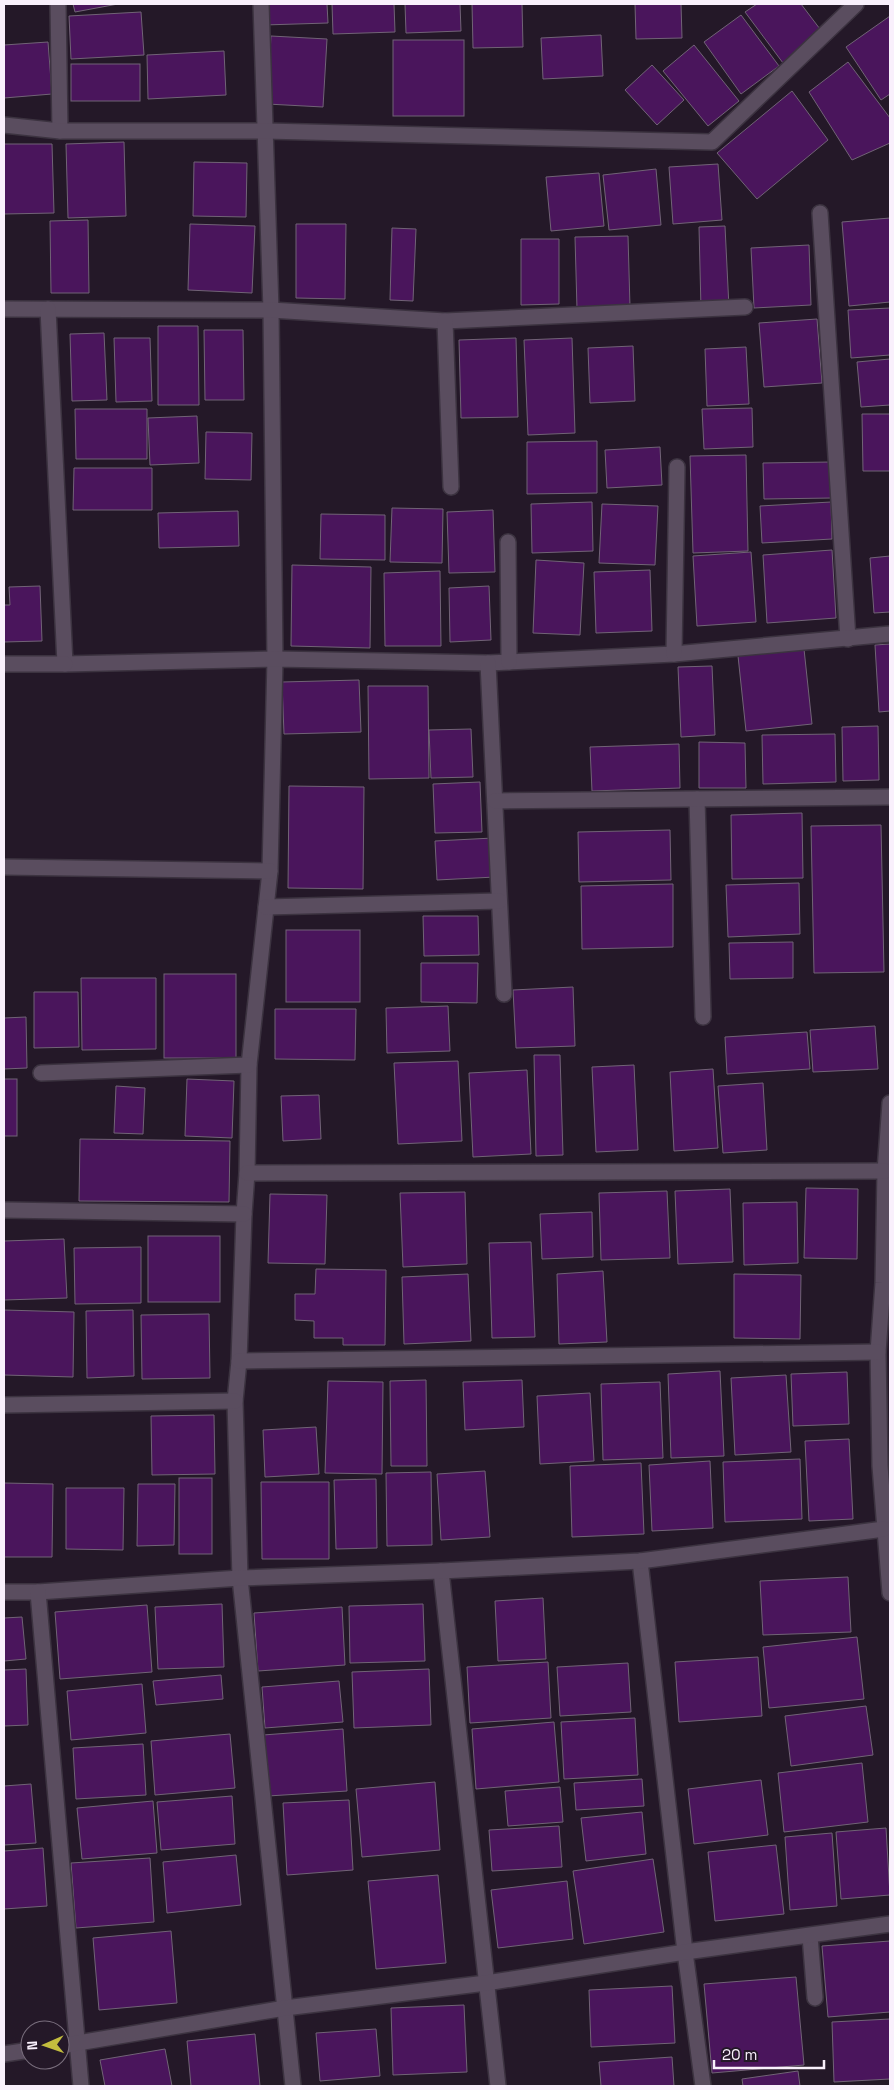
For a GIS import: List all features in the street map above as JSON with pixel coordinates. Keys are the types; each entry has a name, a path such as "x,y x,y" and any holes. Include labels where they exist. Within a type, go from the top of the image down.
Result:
{"street":[{"path":"58,4 60,131"},
{"path":"261,4 271,310 275,659 270,871 249,1065 248,1173 244,1214 239,1361 235,1401 240,1578 293,2086"},
{"path":"4,125 60,131 266,132 712,142 856,4"},
{"path":"820,212 848,638"},
{"path":"4,309 271,310 445,321 745,307"},
{"path":"48,309 65,664"},
{"path":"445,321 451,487"},
{"path":"674,654 677,467"},
{"path":"508,542 509,662"},
{"path":"4,664 275,659 488,664 674,654 890,634"},
{"path":"488,664 504,994"},
{"path":"495,801 890,797"},
{"path":"697,799 704,1016"},
{"path":"4,867 270,871"},
{"path":"266,907 499,901"},
{"path":"41,1073 249,1065"},
{"path":"890,1102 885,1171 887,1283 878,1352 885,1466 884,1529 890,1593"},
{"path":"248,1173 885,1171"},
{"path":"4,1210 244,1214"},
{"path":"239,1361 878,1352"},
{"path":"4,1405 235,1401"},
{"path":"4,1592 38,1592 240,1578 640,1562 884,1529"},
{"path":"640,1562 685,1952 703,2086"},
{"path":"441,1571 498,2086"},
{"path":"38,1592 81,2086"},
{"path":"70,2045 285,2008 486,1983 685,1952 890,1924"},
{"path":"810,1936 815,1998"},
{"path":"4,2054 20,2052"}],"building":[{"path":"73,4 118,4 75,12"},
{"path":"263,4 327,4 328,23 264,25"},
{"path":"332,4 394,4 395,32 333,34"},
{"path":"405,4 460,4 461,31 406,33"},
{"path":"472,4 522,4 523,47 473,48"},
{"path":"635,4 681,4 682,38 636,39"},
{"path":"757,4 801,4 823,33 783,63 745,12"},
{"path":"141,12 144,55 71,59 69,16"},
{"path":"741,15 779,66 741,94 704,42"},
{"path":"890,16 890,94 881,100 846,47"},
{"path":"601,35 603,76 543,79 541,38"},
{"path":"271,36 327,39 323,107 267,104"},
{"path":"393,40 464,40 464,116 393,116"},
{"path":"48,42 52,94 4,98 4,45"},
{"path":"694,45 739,101 708,126 663,71"},
{"path":"224,51 226,95 148,99 147,55"},
{"path":"848,62 890,118 890,143 852,160 809,92"},
{"path":"71,64 140,64 140,101 71,101"},
{"path":"652,65 684,100 657,125 625,90"},
{"path":"792,91 828,140 757,199 717,153"},
{"path":"124,142 126,216 68,218 66,144"},
{"path":"4,144 52,144 54,213 4,214"},
{"path":"194,162 247,163 246,217 193,216"},
{"path":"718,164 722,220 673,224 669,167"},
{"path":"656,169 661,225 609,230 603,175"},
{"path":"599,173 604,226 551,231 546,177"},
{"path":"890,218 890,302 849,306 842,222"},
{"path":"88,220 89,293 51,293 50,221"},
{"path":"190,224 255,226 252,293 188,290"},
{"path":"296,224 346,224 345,299 296,298"},
{"path":"725,226 729,308 701,309 699,227"},
{"path":"392,228 416,229 413,301 390,300"},
{"path":"628,236 630,307 577,309 575,237"},
{"path":"521,239 559,239 559,304 521,305"},
{"path":"809,245 811,305 754,308 751,248"},
{"path":"890,308 890,355 851,358 848,310"},
{"path":"817,319 822,383 764,387 759,323"},
{"path":"158,326 198,326 199,405 158,405"},
{"path":"204,330 243,330 244,400 205,400"},
{"path":"104,333 107,400 72,401 70,334"},
{"path":"114,338 150,338 152,401 116,402"},
{"path":"516,338 518,417 461,418 459,340"},
{"path":"572,338 575,433 528,435 524,340"},
{"path":"633,346 635,401 590,403 588,348"},
{"path":"746,347 749,404 707,406 705,349"},
{"path":"890,359 890,405 861,407 857,362"},
{"path":"752,408 753,447 704,449 702,409"},
{"path":"75,409 147,409 147,459 76,459"},
{"path":"862,414 890,414 890,471 863,471"},
{"path":"197,416 199,463 150,465 148,418"},
{"path":"206,432 252,433 251,480 205,479"},
{"path":"597,441 597,493 527,494 527,442"},
{"path":"660,447 662,485 607,488 605,450"},
{"path":"746,455 748,551 693,553 690,456"},
{"path":"831,462 832,498 764,499 763,463"},
{"path":"74,468 152,468 152,510 73,510"},
{"path":"592,502 593,551 532,553 531,504"},
{"path":"831,502 832,539 762,543 760,506"},
{"path":"602,504 658,506 655,565 599,563"},
{"path":"392,508 443,509 442,563 390,562"},
{"path":"493,510 495,572 449,573 447,512"},
{"path":"238,511 239,546 159,548 158,513"},
{"path":"321,514 385,515 385,560 320,559"},
{"path":"832,550 836,618 767,623 763,555"},
{"path":"751,552 756,622 697,626 693,556"},
{"path":"890,556 890,612 874,613 870,558"},
{"path":"536,560 584,563 580,635 533,633"},
{"path":"292,565 371,567 370,648 291,646"},
{"path":"650,570 652,631 596,633 594,572"},
{"path":"440,571 441,646 385,646 384,573"},
{"path":"40,586 42,641 4,642 4,605 10,605 9,587"},
{"path":"489,586 491,640 450,642 449,588"},
{"path":"890,644 890,711 879,712 875,645"},
{"path":"804,649 812,724 746,731 738,656"},
{"path":"712,666 715,735 681,737 678,667"},
{"path":"359,680 361,732 284,734 282,682"},
{"path":"368,686 428,686 429,778 369,779"},
{"path":"878,726 879,780 843,781 842,727"},
{"path":"471,729 473,777 431,778 429,730"},
{"path":"835,734 836,782 763,784 762,735"},
{"path":"699,742 745,743 746,788 699,788"},
{"path":"679,744 680,788 592,791 590,747"},
{"path":"480,782 482,832 435,833 433,784"},
{"path":"289,786 364,787 363,889 288,888"},
{"path":"802,813 803,878 732,879 731,815"},
{"path":"881,825 884,972 814,973 811,826"},
{"path":"670,830 671,880 579,882 578,832"},
{"path":"493,838 495,877 437,880 435,841"},
{"path":"799,883 800,934 728,937 726,885"},
{"path":"673,884 673,947 582,949 581,886"},
{"path":"423,916 478,916 479,955 424,956"},
{"path":"286,930 360,930 360,1002 286,1002"},
{"path":"793,942 793,978 730,979 729,943"},
{"path":"421,963 478,963 477,1003 421,1002"},
{"path":"164,974 236,974 236,1058 164,1058"},
{"path":"81,978 156,978 156,1049 82,1050"},
{"path":"573,987 575,1046 516,1048 513,990"},
{"path":"34,992 78,992 79,1047 34,1048"},
{"path":"448,1006 450,1051 387,1053 386,1008"},
{"path":"275,1009 356,1009 355,1060 275,1059"},
{"path":"26,1017 27,1068 4,1069 4,1018"},
{"path":"875,1026 878,1069 813,1072 810,1030"},
{"path":"807,1032 810,1069 727,1074 725,1037"},
{"path":"534,1055 560,1055 563,1155 536,1156"},
{"path":"458,1061 462,1141 398,1144 394,1063"},
{"path":"634,1065 638,1150 596,1152 592,1067"},
{"path":"713,1069 718,1148 674,1151 670,1072"},
{"path":"527,1070 531,1154 473,1157 469,1073"},
{"path":"4,1079 17,1079 17,1136 4,1136"},
{"path":"187,1079 234,1081 232,1138 185,1136"},
{"path":"763,1083 767,1150 723,1153 718,1086"},
{"path":"116,1086 145,1088 143,1134 114,1133"},
{"path":"319,1095 321,1139 283,1141 281,1096"},
{"path":"80,1139 230,1141 229,1202 79,1201"},
{"path":"806,1188 858,1189 857,1259 804,1258"},
{"path":"730,1189 733,1262 678,1264 675,1191"},
{"path":"667,1191 670,1258 601,1260 599,1193"},
{"path":"465,1192 467,1264 403,1267 400,1193"},
{"path":"270,1194 327,1195 325,1264 268,1263"},
{"path":"797,1202 798,1263 744,1265 743,1203"},
{"path":"592,1212 593,1257 542,1259 540,1214"},
{"path":"148,1236 220,1236 220,1302 148,1302"},
{"path":"64,1239 67,1298 4,1300 4,1241"},
{"path":"531,1242 535,1337 492,1338 489,1243"},
{"path":"141,1247 141,1303 75,1304 74,1248"},
{"path":"316,1269 386,1270 385,1345 343,1345 343,1338 314,1338 314,1321 295,1320 295,1294 315,1294"},
{"path":"603,1271 607,1342 559,1344 557,1274"},
{"path":"468,1274 471,1341 404,1344 402,1277"},
{"path":"734,1274 801,1275 800,1339 734,1338"},
{"path":"4,1310 74,1312 73,1377 4,1375"},
{"path":"133,1310 134,1376 87,1378 86,1311"},
{"path":"209,1314 210,1378 142,1379 141,1315"},
{"path":"720,1371 724,1456 671,1458 668,1374"},
{"path":"847,1372 849,1424 793,1426 791,1374"},
{"path":"786,1375 791,1452 735,1455 731,1378"},
{"path":"426,1380 427,1466 391,1466 390,1381"},
{"path":"522,1380 524,1427 465,1430 463,1382"},
{"path":"328,1381 383,1382 382,1474 325,1473"},
{"path":"660,1382 663,1458 603,1460 601,1384"},
{"path":"590,1393 594,1461 540,1464 537,1396"},
{"path":"214,1415 215,1474 152,1475 151,1416"},
{"path":"316,1427 319,1474 265,1477 263,1430"},
{"path":"849,1439 853,1519 809,1521 805,1441"},
{"path":"800,1459 802,1519 725,1522 723,1462"},
{"path":"710,1461 713,1528 652,1531 649,1465"},
{"path":"641,1463 644,1534 572,1537 570,1466"},
{"path":"485,1471 490,1537 441,1540 437,1474"},
{"path":"431,1472 432,1545 387,1546 386,1473"},
{"path":"179,1478 212,1478 212,1554 179,1554"},
{"path":"376,1479 377,1548 336,1549 334,1480"},
{"path":"261,1482 329,1482 329,1559 262,1559"},
{"path":"4,1483 53,1484 52,1557 4,1557"},
{"path":"138,1484 175,1484 174,1545 137,1546"},
{"path":"66,1488 124,1488 123,1550 66,1549"},
{"path":"848,1577 851,1632 763,1635 760,1581"},
{"path":"543,1598 546,1659 498,1661 495,1601"},
{"path":"222,1604 224,1667 158,1669 155,1607"},
{"path":"423,1604 425,1661 350,1663 349,1606"},
{"path":"147,1605 152,1672 60,1679 55,1612"},
{"path":"342,1607 345,1665 258,1671 254,1613"},
{"path":"22,1617 26,1659 4,1661 4,1618"},
{"path":"857,1637 864,1699 769,1708 763,1647"},
{"path":"758,1657 762,1716 679,1722 675,1662"},
{"path":"548,1662 551,1718 470,1723 467,1667"},
{"path":"628,1663 631,1712 560,1716 557,1667"},
{"path":"26,1669 28,1725 4,1726 4,1670"},
{"path":"429,1669 431,1725 354,1728 352,1672"},
{"path":"221,1675 223,1699 156,1705 153,1681"},
{"path":"339,1681 343,1722 265,1728 262,1687"},
{"path":"142,1684 146,1733 71,1740 67,1691"},
{"path":"866,1706 873,1755 791,1766 785,1716"},
{"path":"635,1718 638,1775 564,1779 561,1722"},
{"path":"554,1722 559,1782 476,1789 472,1729"},
{"path":"343,1729 347,1791 268,1796 263,1735"},
{"path":"230,1734 235,1788 155,1795 151,1741"},
{"path":"143,1744 146,1795 76,1799 73,1748"},
{"path":"862,1763 868,1822 784,1832 778,1773"},
{"path":"642,1779 644,1806 576,1810 574,1783"},
{"path":"761,1780 768,1835 694,1844 688,1789"},
{"path":"435,1782 440,1850 362,1857 356,1789"},
{"path":"31,1784 36,1843 4,1845 4,1786"},
{"path":"560,1787 563,1822 508,1826 505,1791"},
{"path":"232,1796 235,1844 161,1850 157,1802"},
{"path":"349,1800 353,1870 287,1875 283,1803"},
{"path":"153,1801 157,1853 82,1859 77,1808"},
{"path":"642,1812 646,1854 586,1861 581,1818"},
{"path":"559,1826 562,1867 492,1871 489,1830"},
{"path":"886,1828 890,1895 841,1899 836,1832"},
{"path":"832,1833 837,1906 790,1910 785,1837"},
{"path":"776,1845 784,1914 715,1921 708,1852"},
{"path":"43,1848 47,1906 4,1909 4,1851"},
{"path":"236,1855 241,1905 167,1913 163,1862"},
{"path":"150,1858 154,1922 76,1928 71,1863"},
{"path":"653,1859 664,1932 584,1944 573,1871"},
{"path":"438,1875 446,1963 376,1969 368,1881"},
{"path":"567,1881 573,1939 498,1948 491,1890"},
{"path":"171,1931 177,2003 99,2010 93,1938"},
{"path":"890,1941 890,2012 828,2017 822,1946"},
{"path":"796,1977 804,2065 712,2073 704,1984"},
{"path":"672,1986 675,2043 591,2047 589,1990"},
{"path":"464,2005 467,2072 393,2075 391,2008"},
{"path":"890,2019 890,2079 834,2082 832,2022"},
{"path":"376,2029 380,2076 320,2081 316,2033"},
{"path":"255,2034 260,2086 191,2086 187,2041"},
{"path":"165,2049 172,2086 105,2086 100,2060"},
{"path":"672,2057 674,2086 601,2086 599,2062"},
{"path":"798,2071 800,2086 743,2086 742,2079"}]}
